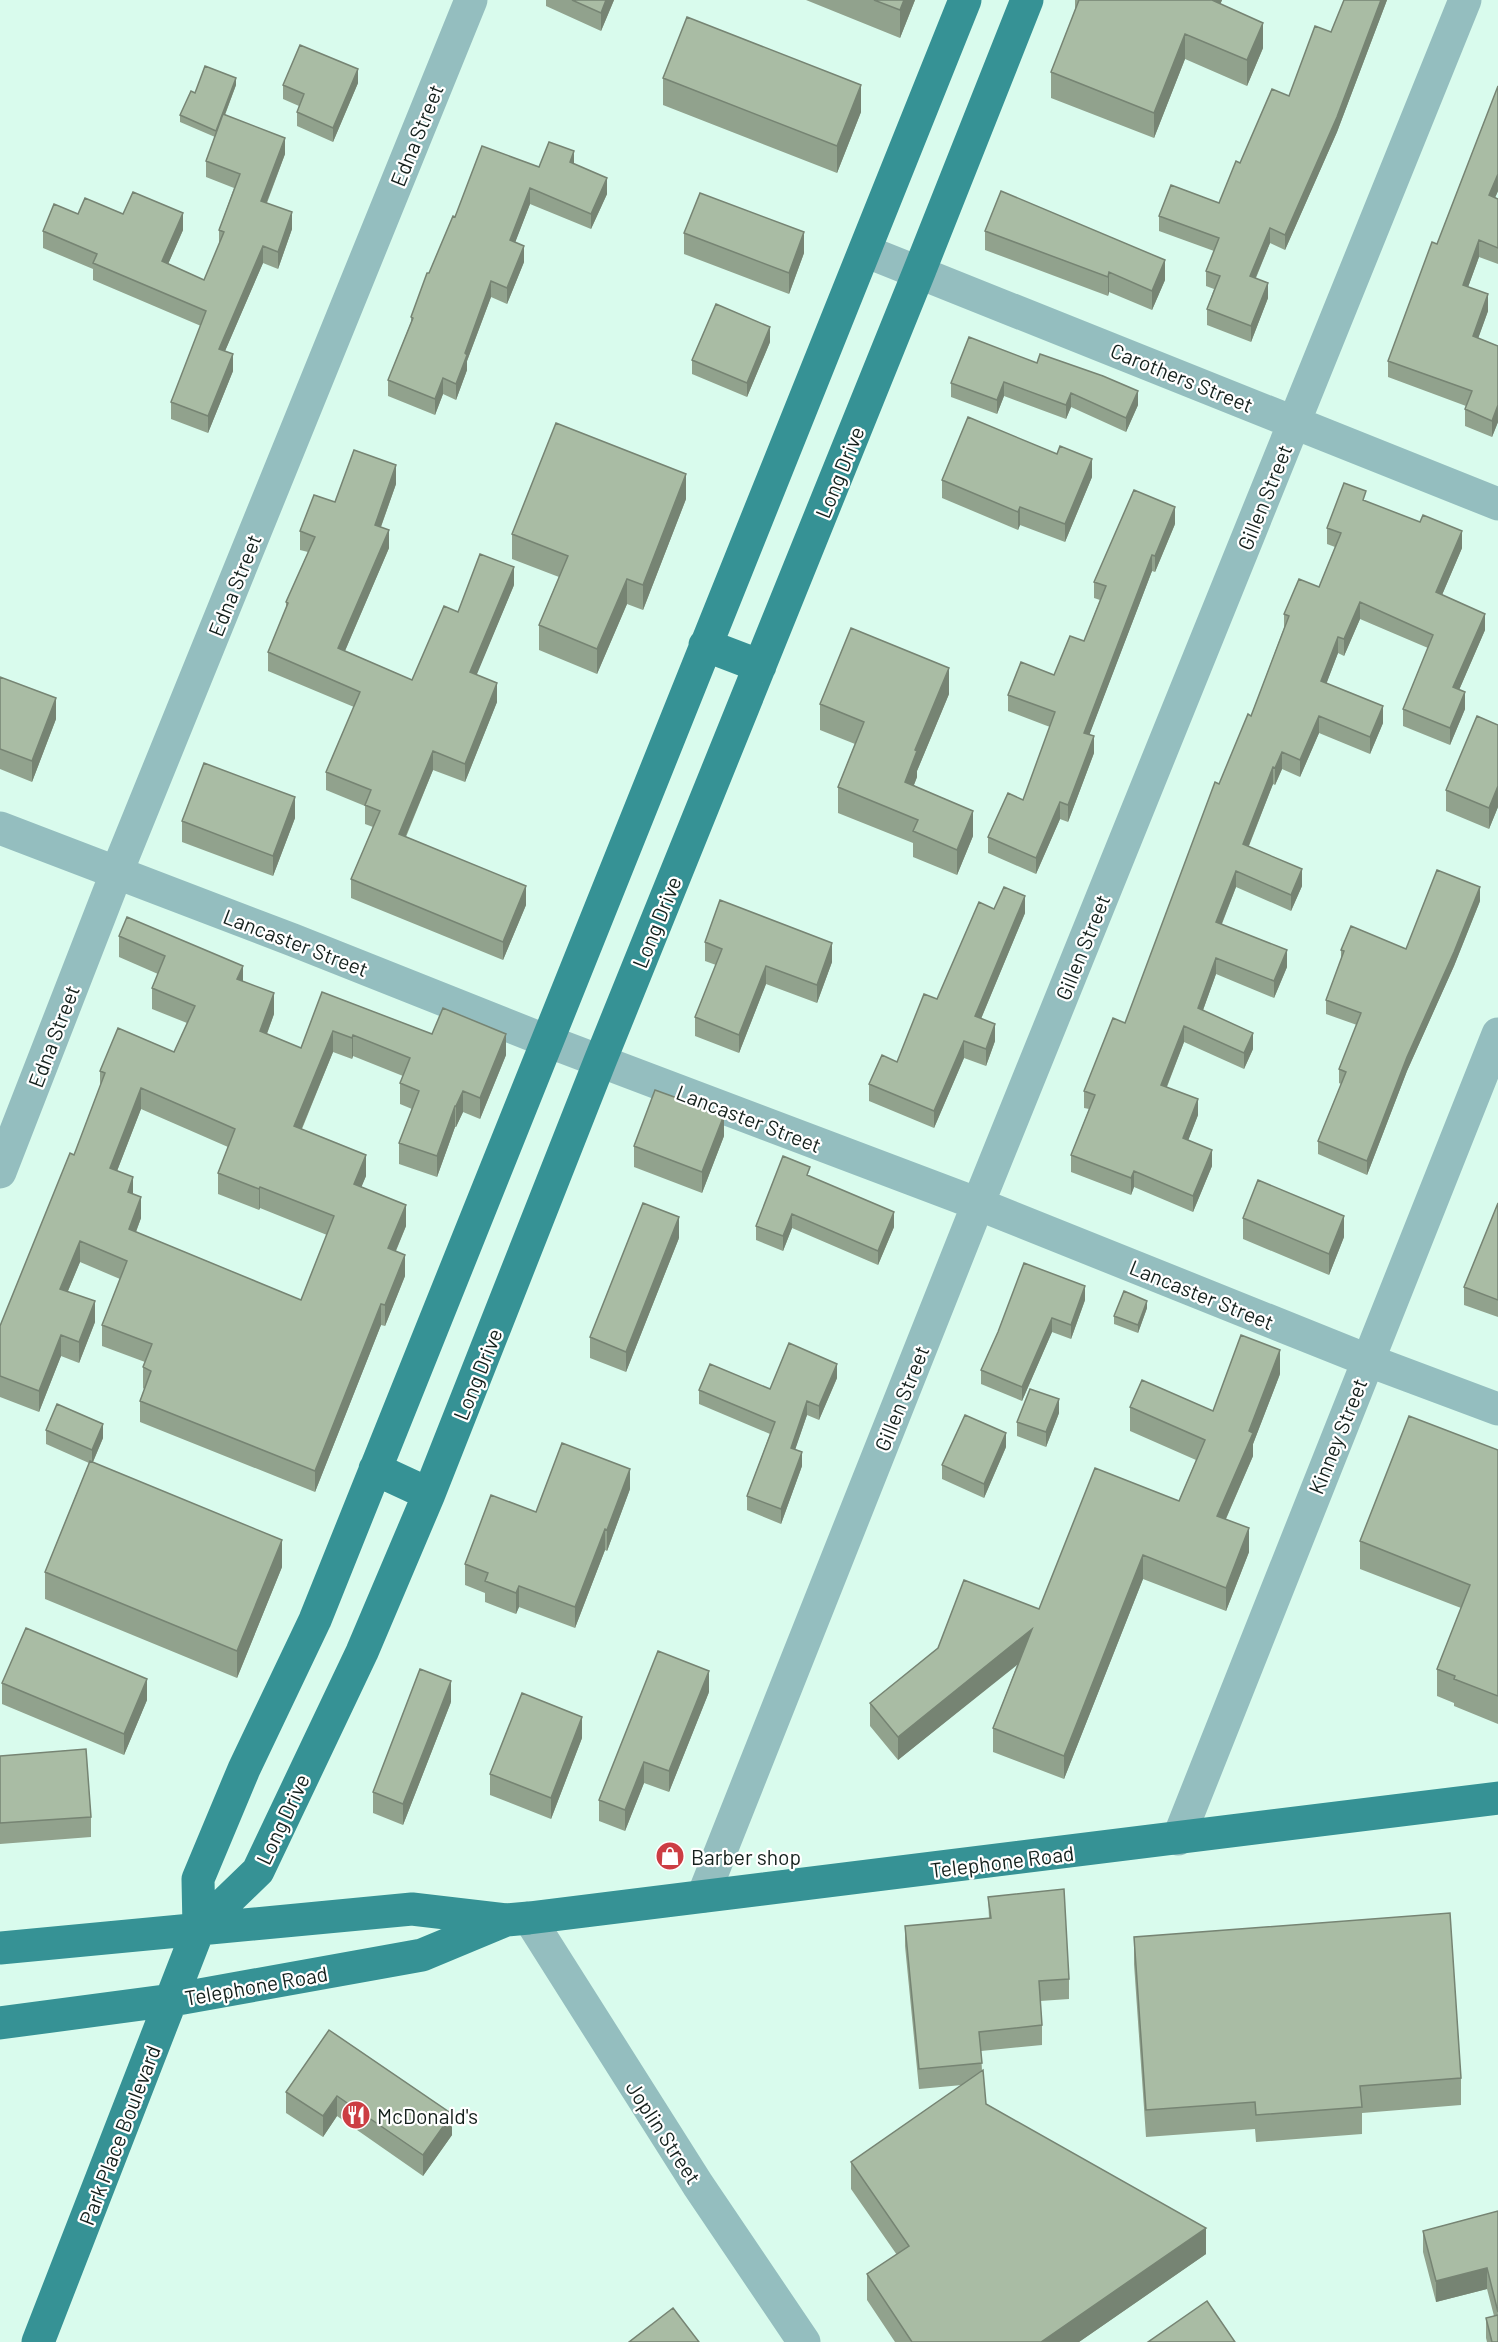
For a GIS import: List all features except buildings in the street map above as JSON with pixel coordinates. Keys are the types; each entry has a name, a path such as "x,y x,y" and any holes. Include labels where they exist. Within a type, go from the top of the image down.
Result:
{"main road":[{"path":"199,1928 198,1879 244,1769 315,1620 965,0"},
{"name":"Long Drive","path":"199,1928 258,1871 362,1652 429,1494 600,1061 1027,0"},
{"path":"705,645 760,666"},
{"path":"375,1469 429,1494"},
{"name":"Telephone Road","path":"0,1948 412,1909 517,1919 1498,1798"},
{"name":"Telephone Road","path":"0,2023 172,2000 422,1955 517,1919"},
{"name":"Park Place Boulevard","path":"38,2342 199,1928"}],"street":[{"name":"Edna Street","path":"0,1172 117,874 471,0"},
{"name":"Gillen Street","path":"703,1896 978,1204 1465,0"},
{"name":"Carothers Street","path":"865,251 1498,504"},
{"name":"Lancaster Street","path":"0,828 293,940 547,1041 978,1204 1498,1409"},
{"name":"Kinney Street","path":"1178,1839 1498,1034"},
{"name":"Joplin Street","path":"517,1919 804,2342"}],"place":[{"name":"Barber shop","path":"670,1856"},
{"name":"McDonald's","path":"356,2115"}]}
